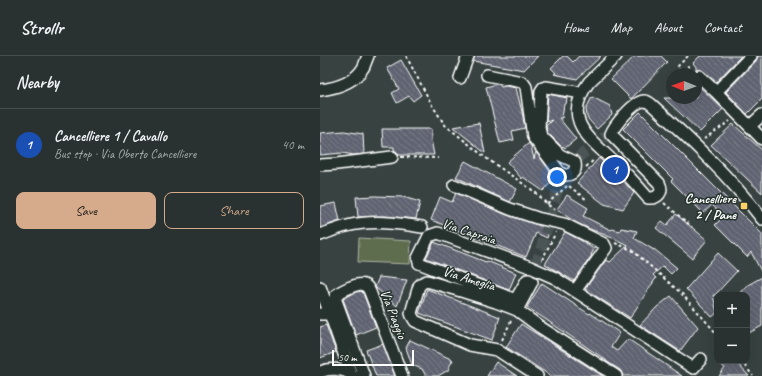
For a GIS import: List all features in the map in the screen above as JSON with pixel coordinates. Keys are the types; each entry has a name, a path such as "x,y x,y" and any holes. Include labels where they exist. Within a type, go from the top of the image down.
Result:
{"street":[{"path":"320,90 342,85 354,77 363,69 368,56"},
{"path":"460,78 468,56"},
{"path":"616,56 589,82 578,103 578,120 589,138 648,198 657,197 661,192 659,183 611,134 615,126 635,105 644,101 648,102 677,127 697,147 753,207 762,219"},
{"path":"716,92 751,56"},
{"path":"487,75 522,82 524,84 526,87 533,137 561,174 565,175 570,175 573,173 576,168 575,163 560,155 540,133 541,91 546,87 582,93"},
{"path":"702,79 762,139"},
{"path":"750,126 762,115"},
{"path":"320,165 392,157"},
{"path":"454,186 510,209 537,218 562,220 564,224 604,244 606,248 575,291"},
{"path":"320,235 347,226 363,223 396,223 422,227"},
{"name":"Via Capraia","path":"517,310 530,281 516,299 513,299 419,262 418,258 429,236 438,234 530,267 555,278 693,368 700,359"},
{"name":"Via Ameglia","path":"537,376 497,350 470,345 415,321 412,316 412,310 419,286 427,281 462,291 517,310 540,327 616,376"},
{"name":"Via Piaggio","path":"364,376 335,298 340,292 359,284 363,284 370,292 402,376"},
{"path":"320,287 325,314 352,375"},
{"path":"320,372 335,369 352,375"}],"path":[{"path":"406,56 432,105 445,125 486,158 535,192 562,220 543,260 534,263 530,267"},
{"path":"678,68 677,67 688,56"},
{"path":"697,147 699,143 738,115"},
{"path":"392,157 438,158"},
{"path":"568,185 587,200"},
{"path":"672,210 692,227"},
{"path":"613,242 632,250 682,294 714,331"},
{"path":"497,350 517,310"},
{"path":"743,364 753,376"}],"green space":[{"path":"359,238 411,241 410,264 358,262"}],"building":[{"path":"475,56 538,56 524,70 473,61"},
{"path":"563,56 567,56 573,62 579,56 601,56 577,79 554,74 556,73 551,68"},
{"path":"635,56 661,56 667,62 631,99 611,79"},
{"path":"700,56 741,56 716,82 702,70 702,68 696,68 693,63"},
{"path":"758,56 762,56 762,99 747,114 726,92 756,61"},
{"path":"401,60 421,95 413,101 409,96 397,103 392,93 399,89 387,68"},
{"path":"497,84 501,87 506,86 516,88 525,128 512,131 514,140 500,143 486,87"},
{"path":"702,89 723,109 700,132 670,104 702,104"},
{"path":"548,94 567,98 566,104 564,104 562,118 559,118 576,139 565,148 563,146 562,147 547,132 546,126 552,120 546,122"},
{"path":"592,97 610,106 612,115 597,129 587,117 586,109"},
{"path":"640,112 762,234 762,273 751,252 747,257 715,225 724,216 712,205 703,213 671,181 673,179 623,129"},
{"path":"479,123 485,153 453,127"},
{"path":"733,124 762,150 762,193 711,145"},
{"path":"382,129 431,129 434,155 398,155 394,150 394,147 383,147"},
{"path":"344,131 363,134 364,154 353,155 343,153 320,155 320,133"},
{"path":"529,143 534,159 536,152 555,178 543,191 523,177 522,179 507,162"},
{"path":"599,158 634,193 623,209 604,204 577,183"},
{"path":"465,161 517,189 510,202 456,177"},
{"path":"456,193 507,215 550,229 547,238 536,233 526,257 431,220 440,197 452,202"},
{"path":"567,195 588,208 583,216 611,230 620,231 621,228 637,231 634,238 654,249 677,268 671,274 663,266 653,275 656,278 630,318 585,289 606,260 610,262 628,245 573,221 557,209"},
{"path":"356,197 403,197 420,202 416,219 385,216 358,217"},
{"path":"336,203 340,221 320,228 320,206"},
{"path":"676,214 707,240 692,258 656,228 662,221 667,225"},
{"path":"565,232 594,249 592,255 574,281 545,264"},
{"path":"434,242 516,273 509,290 426,258"},
{"path":"718,253 737,271 718,292 714,292 714,315 712,317 686,289"},
{"path":"379,277 407,280 397,306 375,287"},
{"path":"762,277 762,326 750,332 750,292 741,292 746,286"},
{"path":"542,283 620,333 611,347 617,351 628,339 682,376 623,376 620,370 527,307"},
{"path":"427,289 500,317 492,340 419,313"},
{"path":"361,291 363,293 376,327 356,335 343,299"},
{"path":"671,296 698,327 680,351 640,325 657,307"},
{"path":"521,324 603,376 551,376 506,347"},
{"path":"326,325 336,352 320,358 320,327"},
{"path":"410,340 453,360 449,367 450,369 438,376 426,376 422,369 412,365 406,348"},
{"path":"383,344 395,376 376,376 366,350"},
{"path":"496,362 517,376 487,376"},
{"path":"720,364 738,364 749,376 719,376 725,368"}],"tunnel":[{"path":"531,281 559,184 580,156 603,138 611,134"}],"place":[{"name":"Cancelliere 1 / Cavallo","path":"615,170"},
{"name":"Cancelliere 2 / Pane","path":"744,206"}]}
